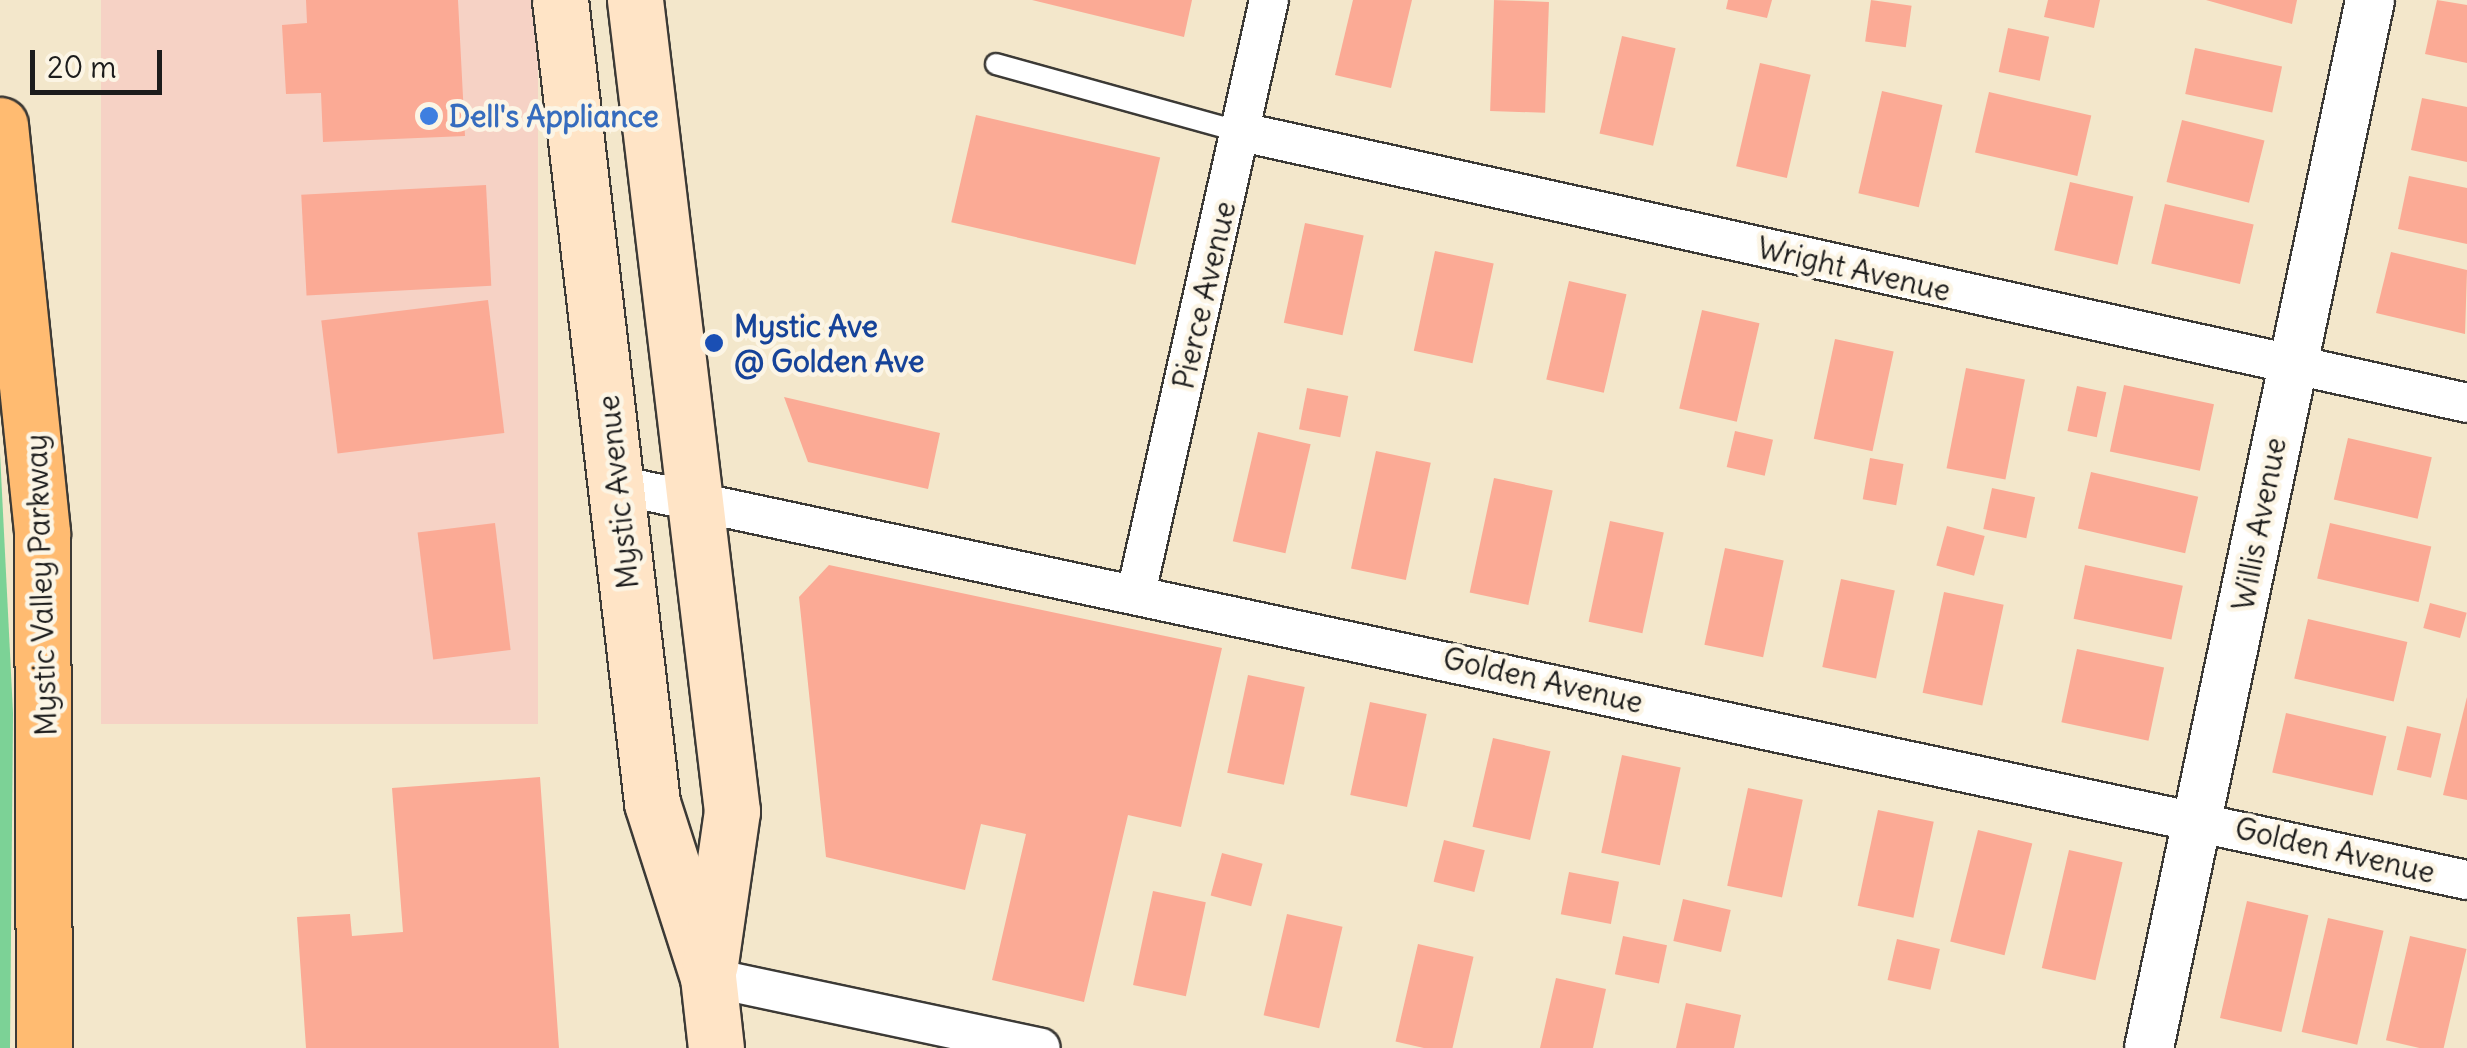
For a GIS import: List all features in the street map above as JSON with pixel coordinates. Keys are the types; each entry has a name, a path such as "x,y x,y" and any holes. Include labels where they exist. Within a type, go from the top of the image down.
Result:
{"main road":[{"name":"Mystic Avenue","path":"560,0 652,803 708,977 716,1048"},
{"name":"Mystic Avenue","path":"634,0 732,811 708,977"},
{"name":"Mystic Valley Parkway","path":"0,125 42,533 44,1048"}],"street":[{"name":"Pierce Avenue","path":"1137,589 1269,0"},
{"name":"Willis Avenue","path":"2149,1048 2201,819 2290,367 2370,0"},
{"name":"Wright Avenue","path":"1242,132 2290,367 2467,403"},
{"name":"Golden Avenue","path":"618,485 1137,589 2467,880"},
{"path":"708,977 1042,1048"}],"lane":[{"path":"996,64 1242,132"}],"shaded area":[{"path":"101,0 538,0 538,724 101,724"}],"green space":[{"path":"0,453 13,713 10,1048 0,1048"}],"building":[{"path":"306,0 458,0 465,136 323,142 321,93 286,94 282,25 307,23"},
{"path":"1032,0 1192,0 1184,37"},
{"path":"1353,0 1412,0 1391,88 1335,75"},
{"path":"1494,0 1549,2 1545,113 1490,111"},
{"path":"1728,0 1772,0 1767,18 1726,9"},
{"path":"1871,0 1912,6 1906,47 1865,42"},
{"path":"2048,0 2100,0 2094,28 2044,17"},
{"path":"2206,0 2297,0 2292,24"},
{"path":"2437,0 2467,5 2467,63 2425,54"},
{"path":"2008,28 2049,37 2040,81 1999,72"},
{"path":"1622,36 1676,48 1653,146 1600,133"},
{"path":"2195,48 2282,67 2272,112 2185,94"},
{"path":"1760,63 1811,75 1787,178 1736,166"},
{"path":"1882,91 1942,105 1919,207 1858,193"},
{"path":"1989,92 2091,116 2077,176 1975,152"},
{"path":"2422,98 2467,107 2467,162 2411,150"},
{"path":"976,115 1160,158 1135,265 951,222"},
{"path":"2182,120 2264,141 2249,203 2167,182"},
{"path":"2409,176 2467,188 2467,244 2398,229"},
{"path":"2070,182 2133,197 2118,265 2054,250"},
{"path":"486,185 491,286 307,296 301,195"},
{"path":"2165,204 2254,224 2240,284 2151,263"},
{"path":"1305,223 1364,235 1342,335 1284,323"},
{"path":"1435,251 1494,263 1472,363 1414,351"},
{"path":"2391,252 2467,270 2465,334 2376,313"},
{"path":"1569,281 1626,294 1604,393 1546,379"},
{"path":"488,300 504,433 338,453 321,320"},
{"path":"1702,310 1759,323 1737,422 1679,408"},
{"path":"1835,339 1894,351 1872,451 1814,439"},
{"path":"1966,368 2025,379 2005,480 1947,468"},
{"path":"2124,385 2214,404 2200,471 2110,452"},
{"path":"2077,386 2106,392 2097,437 2067,431"},
{"path":"1307,388 1348,396 1340,437 1299,429"},
{"path":"784,397 940,433 928,489 808,462"},
{"path":"1735,431 1773,440 1765,476 1727,467"},
{"path":"1258,432 1311,444 1285,553 1233,541"},
{"path":"2348,438 2432,457 2418,519 2334,499"},
{"path":"1376,451 1431,463 1406,580 1351,568"},
{"path":"1870,458 1903,464 1896,505 1863,499"},
{"path":"2091,472 2198,497 2185,553 2078,529"},
{"path":"1494,478 1553,490 1528,605 1470,592"},
{"path":"1992,488 2035,497 2026,538 1983,529"},
{"path":"1610,521 1664,532 1642,633 1589,622"},
{"path":"495,523 511,650 433,660 418,533"},
{"path":"2330,523 2431,546 2419,602 2317,579"},
{"path":"1947,526 1985,536 1974,576 1936,566"},
{"path":"1725,548 1784,560 1763,657 1704,645"},
{"path":"829,565 1222,648 1181,827 1128,815 1084,1002 992,980 1026,834 981,824 965,890 826,857 799,597"},
{"path":"2085,565 2183,586 2171,640 2074,619"},
{"path":"1841,579 1895,590 1876,678 1822,667"},
{"path":"1944,592 2004,605 1982,705 1923,693"},
{"path":"2430,603 2467,613 2460,638 2423,628"},
{"path":"2308,619 2407,642 2394,701 2294,678"},
{"path":"2077,649 2164,668 2148,741 2061,722"},
{"path":"1248,675 1305,687 1284,785 1227,773"},
{"path":"2467,697 2467,800 2443,795"},
{"path":"1370,702 1427,714 1407,807 1350,795"},
{"path":"2286,713 2386,736 2373,796 2272,772"},
{"path":"2407,726 2441,734 2431,778 2397,770"},
{"path":"1493,738 1550,751 1530,840 1473,827"},
{"path":"1622,755 1681,767 1660,865 1601,853"},
{"path":"540,777 559,1048 306,1048 297,917 350,914 352,936 403,932 392,788"},
{"path":"1748,788 1803,800 1782,897 1727,886"},
{"path":"1878,810 1934,822 1913,918 1858,906"},
{"path":"1978,830 2032,844 2005,955 1950,942"},
{"path":"1444,840 1485,850 1474,892 1434,882"},
{"path":"2069,850 2123,862 2095,980 2042,968"},
{"path":"1222,853 1263,864 1251,906 1211,896"},
{"path":"1569,872 1619,882 1611,924 1561,914"},
{"path":"1153,891 1206,902 1186,996 1133,985"},
{"path":"1683,899 1731,910 1721,952 1673,941"},
{"path":"2247,901 2308,915 2281,1032 2220,1018"},
{"path":"1287,914 1343,927 1319,1028 1264,1015"},
{"path":"2328,918 2384,931 2357,1045 2302,1032"},
{"path":"1623,936 1667,945 1659,984 1615,974"},
{"path":"2410,936 2467,949 2444,1048 2419,1048 2386,1040"},
{"path":"1897,939 1940,949 1930,990 1888,980"},
{"path":"1418,944 1474,957 1452,1048 1424,1048 1396,1041"},
{"path":"1556,978 1606,989 1593,1048 1540,1048"},
{"path":"1686,1003 1741,1015 1734,1048 1676,1048"}],"place":[{"name":"Dell's Appliance","path":"429,116"},
{"name":"Mystic Ave @ Golden Ave","path":"714,343"}]}
